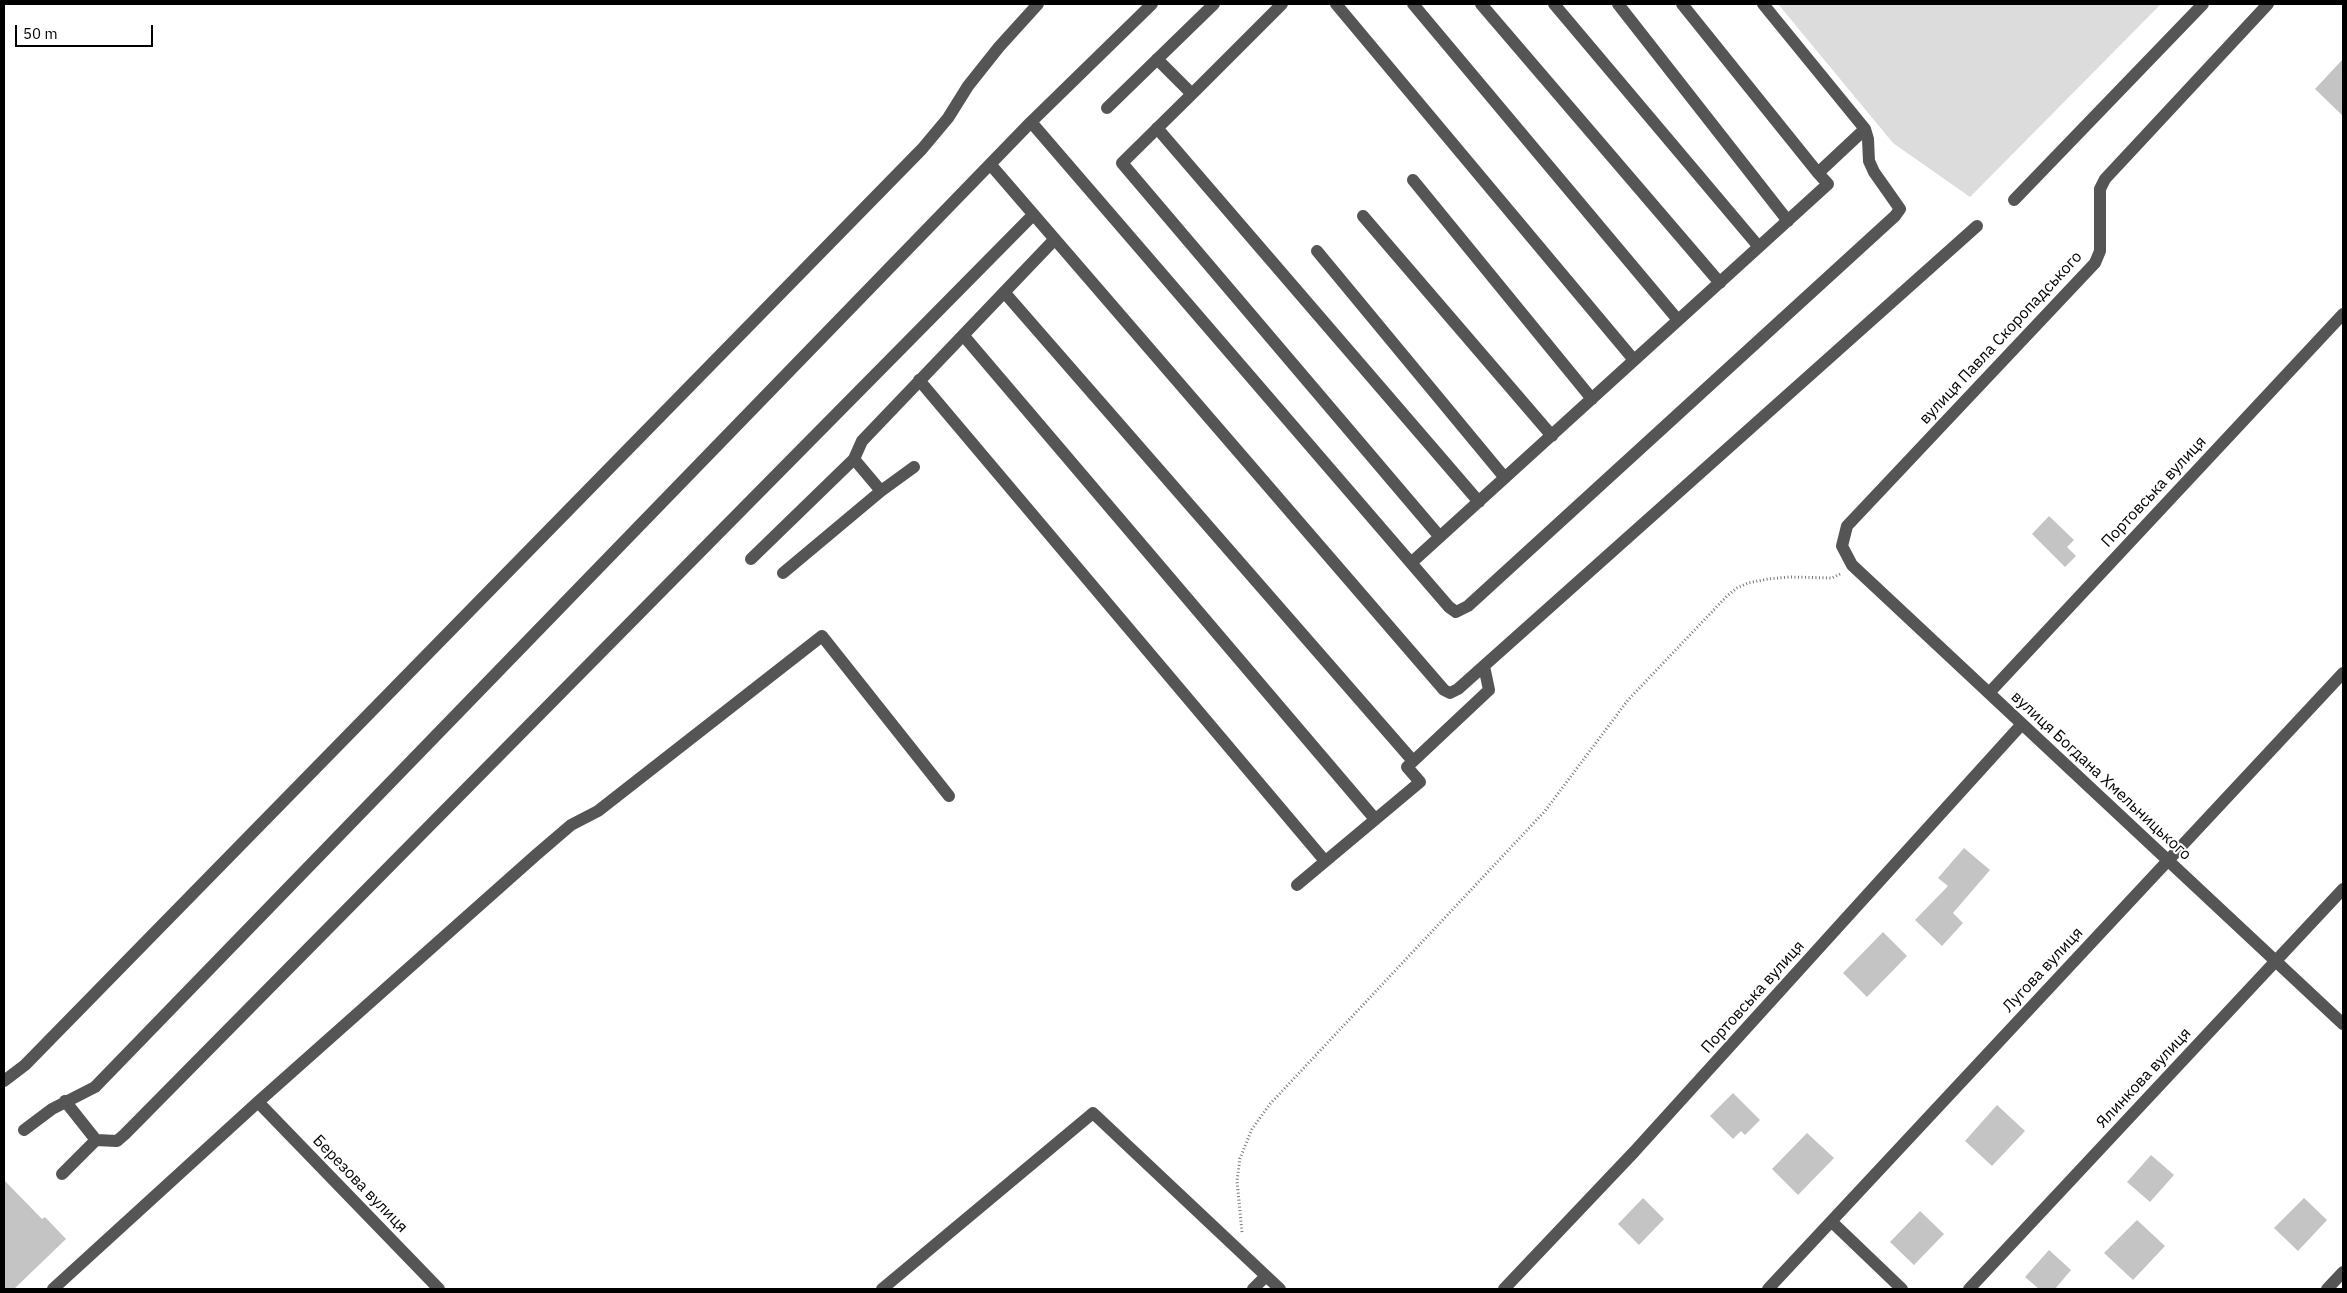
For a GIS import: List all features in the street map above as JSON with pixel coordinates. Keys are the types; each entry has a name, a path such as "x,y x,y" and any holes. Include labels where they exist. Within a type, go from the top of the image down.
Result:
{"street":[{"path":"4,1081 25,1064 922,149 948,118 968,86 999,47 1038,4"},
{"path":"24,1130 65,1101 95,1087 990,164 1152,4"},
{"path":"1107,108 1214,4"},
{"path":"1282,4 1122,164 1440,537"},
{"path":"1336,4 1634,360"},
{"path":"1413,4 1678,320"},
{"path":"1481,4 1720,283"},
{"path":"1554,4 1758,247"},
{"path":"1618,4 1788,221"},
{"path":"1411,563 1828,184 1682,4"},
{"path":"1031,122 1411,563 1456,612 1468,606 1895,216 1900,209 1874,172 1869,161 1868,139 1865,129 1763,4"},
{"path":"2014,200 2203,4"},
{"name":"вулиця Павла Скоропадського","path":"1842,546 1847,526 2094,263 2100,251 2100,189 2105,179 2268,4"},
{"path":"1157,59 1192,94"},
{"path":"1157,128 1479,502"},
{"path":"1818,173 1865,129"},
{"path":"990,164 1444,690 1450,693 1458,689 1484,666 1976,226"},
{"path":"1413,180 1592,399"},
{"path":"62,1174 96,1140 117,1141 125,1134 1033,215"},
{"path":"1363,216 1552,436"},
{"path":"751,558 854,459 862,441 1055,240"},
{"path":"1317,251 1505,478"},
{"path":"1004,292 1413,761"},
{"name":"Портовська вулиця","path":"1989,693 2343,314"},
{"path":"963,335 1375,819"},
{"path":"919,380 1325,861"},
{"path":"854,459 881,491"},
{"path":"783,573 881,491 914,467"},
{"name":"вулиця Богдана Хмельницького","path":"1842,546 1852,564 2343,1024"},
{"path":"53,1289 258,1102 571,825 598,811 822,636 949,796"},
{"path":"1297,884 1420,782 1407,767 1489,690 1484,666"},
{"name":"Лугова вулиця","path":"1768,1289 2343,673"},
{"name":"Портовська вулиця","path":"1504,1289 1634,1152 2022,724"},
{"name":"Ялинкова вулиця","path":"1969,1289 2343,889"},
{"path":"65,1101 96,1140"},
{"name":"Березова вулиця","path":"258,1102 439,1289"},
{"path":"882,1289 1093,1113 1280,1289"},
{"path":"1832,1222 1902,1289"},
{"path":"2327,1289 2343,1272"},
{"path":"1253,1289 1266,1276"}],"path":[{"path":"1244,1256 1237,1181 1240,1158 1252,1128 1270,1104 1545,811 1628,700 1727,596 1737,588 1758,581 1789,577 1832,578 1852,564"}],"shaded area":[{"path":"1778,4 2161,4 1970,197 1893,143"}],"building":[{"path":"2343,59 2343,116 2315,89"},
{"path":"2049,516 2074,540 2067,547 2076,556 2065,567 2032,534"},
{"path":"1964,848 1990,870 1953,913 1963,923 1942,946 1915,920 1948,886 1938,878"},
{"path":"1883,932 1907,956 1867,997 1843,973"},
{"path":"1733,1093 1760,1120 1745,1135 1741,1131 1733,1139 1710,1116"},
{"path":"1997,1105 2025,1131 1992,1166 1965,1141"},
{"path":"1807,1133 1834,1158 1798,1195 1772,1169"},
{"path":"2151,1155 2174,1175 2150,1202 2127,1182"},
{"path":"4,1180 42,1219 45,1217 66,1239 14,1289 4,1289"},
{"path":"1643,1198 1664,1219 1639,1245 1618,1224"},
{"path":"2304,1198 2327,1220 2298,1251 2274,1228"},
{"path":"1920,1211 1944,1234 1914,1265 1890,1242"},
{"path":"2137,1220 2165,1246 2133,1280 2104,1253"},
{"path":"2049,1250 2071,1270 2055,1289 2039,1289 2025,1277"}]}
